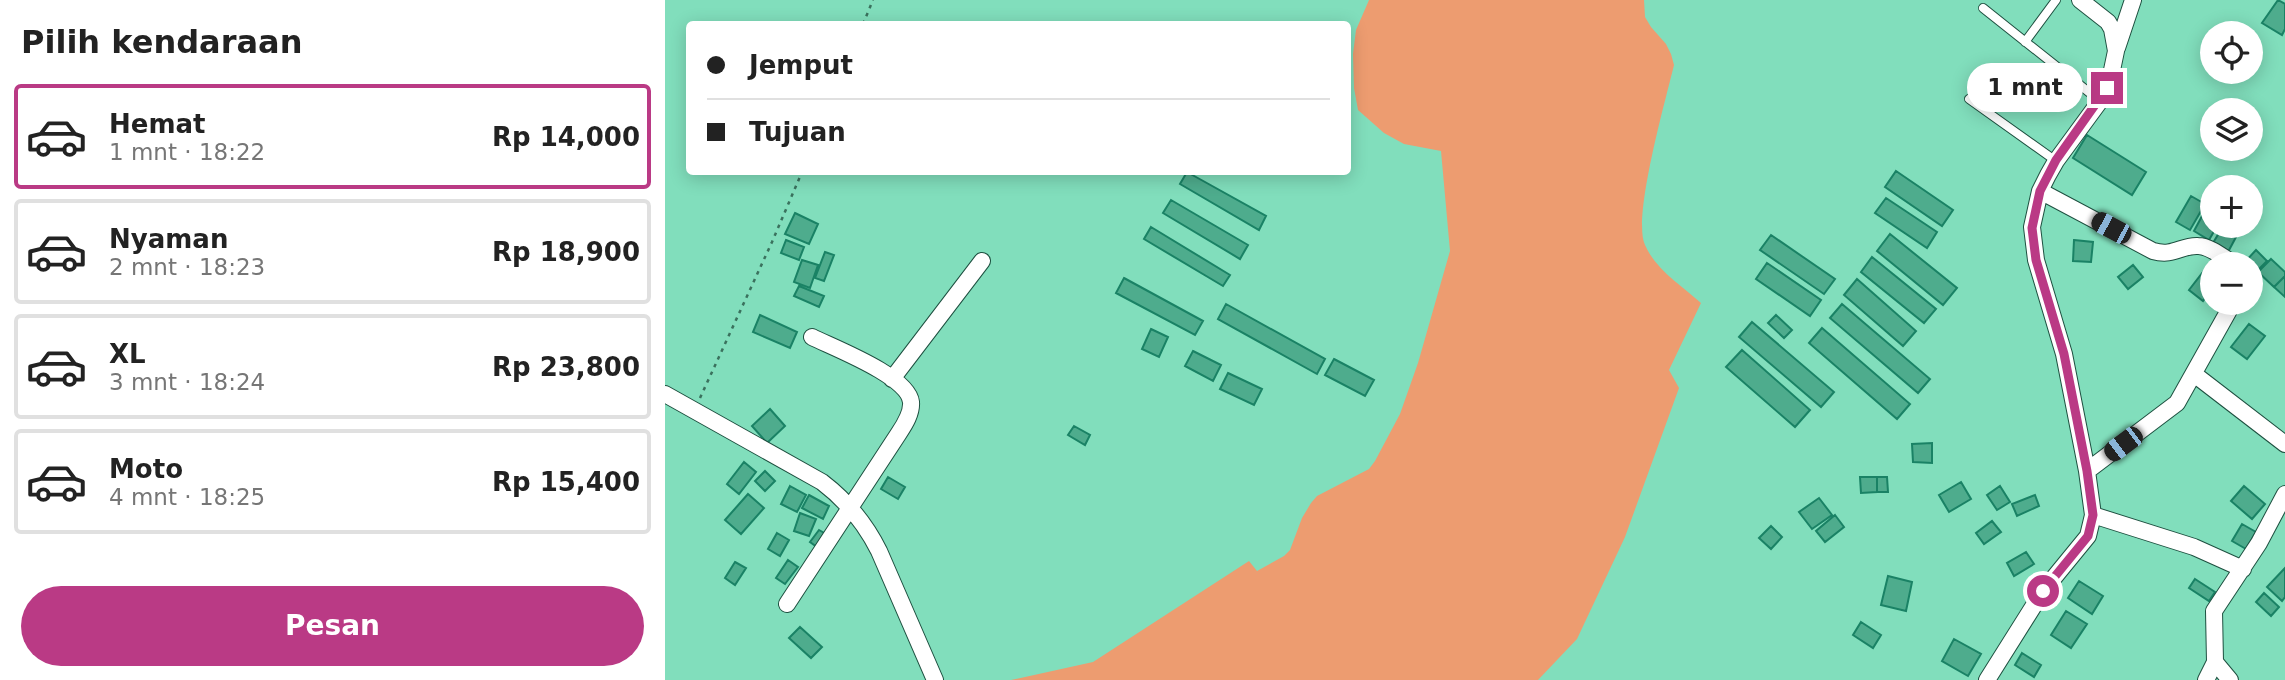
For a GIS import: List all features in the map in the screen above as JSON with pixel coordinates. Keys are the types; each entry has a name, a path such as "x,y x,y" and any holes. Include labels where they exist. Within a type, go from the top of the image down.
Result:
{"street":[{"path":"2080,0 2108,22 2116,51"},
{"path":"1987,680 2043,591 2088,536 2093,515 2064,354 2036,260 2032,228 2040,191 2056,160 2107,88 2133,0"},
{"path":"2040,191 2153,251 2171,253 2200,246 2211,252"},
{"path":"893,379 982,261"},
{"path":"2087,471 2177,403 2226,315"},
{"path":"787,604 852,508 909,413 911,400 908,392 893,379 812,337"},
{"path":"2194,374 2285,444"},
{"path":"665,394 821,482 852,508 869,531 879,551 935,680"},
{"path":"2206,680 2215,662 2214,611 2243,569 2285,494"},
{"path":"2093,515 2194,547 2243,569"},
{"path":"2215,662 2230,680"}],"lane":[{"path":"2025,42 2056,0"},
{"path":"1983,8 2100,101"},
{"path":"1969,99 2056,160"}],"path":[{"path":"864,21 873,0"},
{"path":"694,410 801,175"}],"shaded area":[{"path":"1369,0 1644,0 1645,17 1671,54 1674,65 1646,185 1642,231 1645,245 1655,262 1701,303 1669,370 1679,388 1625,537 1577,639 1538,680 1011,680 1093,662 1249,561 1257,571 1284,556 1290,550 1311,503 1317,496 1369,469 1400,414 1418,363 1450,251 1441,151 1404,144 1384,133 1358,110 1353,54 1356,30"}],"building":[{"path":"2278,0 2285,4 2285,29 2282,35 2263,22"},
{"path":"2087,135 2146,172 2132,195 2073,158"},
{"path":"1896,171 1953,210 1942,226 1885,187"},
{"path":"1185,175 1192,175 1266,216 1259,230 1180,184"},
{"path":"2191,196 2200,201 2200,213 2190,230 2176,222"},
{"path":"1886,198 1937,232 1927,248 1875,213"},
{"path":"1171,200 1248,245 1240,259 1163,213"},
{"path":"795,213 818,224 809,244 785,234"},
{"path":"2200,220 2200,235 2194,231"},
{"path":"1151,227 1230,275 1223,286 1144,239"},
{"path":"1890,234 1957,288 1943,305 1877,251"},
{"path":"1771,235 1835,279 1824,294 1760,250"},
{"path":"2216,238 2235,238 2228,252 2213,243"},
{"path":"786,240 804,247 799,260 781,253"},
{"path":"2074,240 2093,242 2091,262 2073,261"},
{"path":"825,252 834,255 824,281 815,278"},
{"path":"1872,257 1936,309 1924,323 1861,272"},
{"path":"2271,259 2285,272 2285,276 2274,287 2263,277 2263,267"},
{"path":"802,260 818,265 810,288 794,282"},
{"path":"1767,263 1821,300 1810,316 1756,279"},
{"path":"2133,265 2143,277 2128,289 2118,277"},
{"path":"2200,276 2200,299 2189,290"},
{"path":"2285,276 2285,297 2274,287"},
{"path":"1124,278 1203,321 1195,335 1116,293"},
{"path":"1857,279 1916,331 1903,346 1844,295"},
{"path":"799,286 824,296 819,307 794,296"},
{"path":"1226,304 1325,359 1317,374 1218,319"},
{"path":"1842,304 1930,379 1918,393 1830,318"},
{"path":"760,315 797,332 790,348 753,332"},
{"path":"1776,315 1792,330 1784,338 1768,323"},
{"path":"1752,322 1834,392 1821,407 1739,337"},
{"path":"2249,324 2265,336 2247,359 2231,347"},
{"path":"1822,328 1910,404 1897,419 1809,343"},
{"path":"1151,329 1168,337 1159,357 1142,349"},
{"path":"1742,350 1810,410 1795,427 1726,367"},
{"path":"1193,351 1221,365 1213,381 1185,366"},
{"path":"1334,359 1374,380 1365,396 1325,375"},
{"path":"1228,373 1262,389 1254,405 1220,389"},
{"path":"770,409 785,426 767,443 752,426"},
{"path":"1074,426 1090,435 1085,445 1068,435"},
{"path":"1932,443 1932,463 1913,462 1912,444"},
{"path":"744,462 756,472 739,494 727,484"},
{"path":"765,471 775,481 765,491 755,481"},
{"path":"888,477 905,487 898,499 881,489"},
{"path":"1860,477 1877,477 1877,492 1861,493"},
{"path":"1877,477 1887,477 1888,492 1877,492"},
{"path":"1961,482 1971,499 1949,512 1939,495"},
{"path":"790,486 806,495 797,512 781,504"},
{"path":"2000,486 2010,502 1997,510 1987,495"},
{"path":"2244,486 2265,504 2252,519 2231,501"},
{"path":"748,494 764,508 741,534 725,520"},
{"path":"809,495 829,506 823,519 802,508"},
{"path":"2035,495 2039,506 2017,516 2012,504"},
{"path":"1819,498 1832,515 1812,529 1799,512"},
{"path":"800,513 816,519 809,536 794,531"},
{"path":"1835,515 1844,527 1825,542 1816,531"},
{"path":"1992,521 2001,532 1984,544 1976,533"},
{"path":"2242,524 2256,532 2246,549 2232,541"},
{"path":"1771,526 1782,537 1771,549 1759,538"},
{"path":"819,530 826,534 817,547 810,542"},
{"path":"777,533 789,540 780,556 768,549"},
{"path":"2026,552 2034,564 2014,576 2007,563"},
{"path":"788,560 798,567 785,584 776,578"},
{"path":"735,562 746,568 735,585 725,578"},
{"path":"2285,568 2285,597 2282,601 2267,587"},
{"path":"1888,576 1912,582 1906,611 1881,605"},
{"path":"2195,579 2215,592 2209,601 2189,588"},
{"path":"2079,581 2103,596 2092,614 2068,598"},
{"path":"2264,593 2279,607 2271,616 2256,602"},
{"path":"2066,611 2087,624 2071,648 2051,635"},
{"path":"1861,622 1881,635 1873,648 1853,635"},
{"path":"800,627 822,647 811,658 789,638"},
{"path":"1954,639 1981,654 1968,676 1942,661"},
{"path":"2022,653 2041,665 2034,677 2015,665"}],"route":[{"path":"2043,591 2088,536 2093,515 2064,354 2036,260 2032,228 2040,191 2056,160 2107,88"}]}
